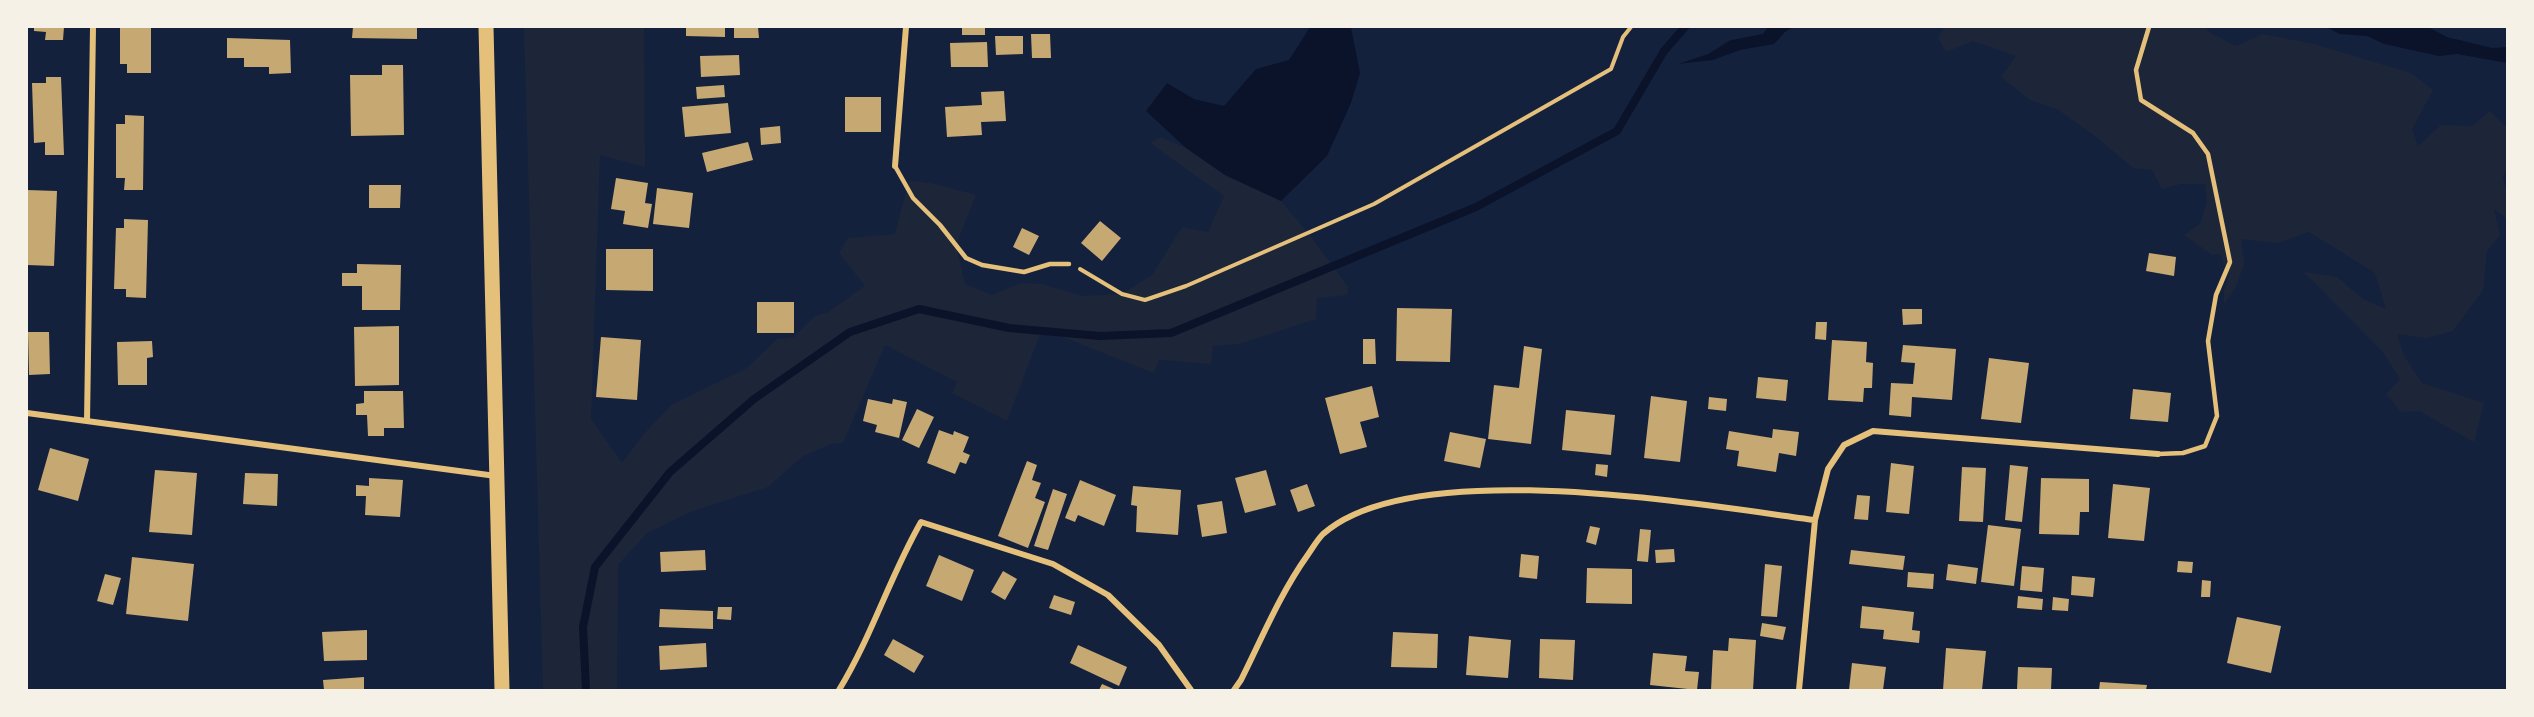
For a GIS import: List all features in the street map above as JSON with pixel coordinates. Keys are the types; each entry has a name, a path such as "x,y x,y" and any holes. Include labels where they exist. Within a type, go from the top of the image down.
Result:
{"main road":[{"path":"486,27 502,690"}],"street":[{"path":"87,421 93,27"},
{"path":"895,166 906,27"},
{"path":"27,413 496,476"},
{"path":"1798,690 1815,520 1828,469 1844,445 1872,431 2158,454"},
{"path":"1234,690 1290,580 1322,535 1356,513 1397,500 1521,489 1645,497 1815,520"},
{"path":"839,690 866,642 905,550 921,522 1053,564 1108,595 1159,645 1191,690"}],"lane":[{"path":"2149,27 2136,70 2141,100 2193,133 2208,154 2230,262 2216,295 2208,341 2217,416 2205,446 2183,453 2158,454"},
{"path":"895,166 914,198 940,225 966,258 981,266 1024,272 1050,264 1069,264"}],"path":[{"path":"1069,264 1122,294 1145,300 1186,286 1374,204 1611,69 1623,37 1631,27"}],"shaded area":[{"path":"524,27 644,27 645,167 600,155 591,419 622,463 644,434 671,405 747,368 777,339 794,337 815,316 828,312 865,286 839,253 848,238 895,234 909,180 976,195 956,245 965,284 992,295 1021,283 1042,284 1082,296 1122,294 1152,275 1182,227 1208,232 1224,196 1150,143 1161,137 1186,148 1225,175 1281,201 1309,234 1348,287 1347,295 1317,298 1316,319 1239,344 1213,346 1211,364 1159,360 1154,373 1042,329 1007,421 952,393 957,382 885,345 843,443 831,444 802,457 768,487 690,512 647,533 618,565 617,690 543,690"},
{"path":"1310,27 1351,27 1360,73 1351,103 1327,156 1281,201 1225,175 1186,148 1146,111 1167,83 1194,99 1224,106 1256,69 1289,60"},
{"path":"1768,27 1793,27 1774,44 1740,50 1713,60 1678,64 1708,54 1731,40 1763,34"},
{"path":"1944,27 2206,27 2209,32 2236,46 2263,34 2314,44 2411,73 2433,90 2412,129 2418,146 2441,125 2472,126 2490,111 2507,128 2507,169 2503,178 2507,193 2507,219 2494,209 2500,235 2487,251 2483,290 2453,331 2427,338 2397,334 2404,356 2422,383 2484,403 2474,442 2419,411 2401,412 2386,394 2400,379 2383,352 2304,272 2337,277 2363,299 2386,309 2375,273 2309,232 2278,243 2241,239 2244,264 2236,287 2224,304 2224,290 2229,276 2220,254 2212,255 2184,235 2200,224 2207,201 2205,184 2181,184 2162,189 2152,170 2133,168 2095,136 2057,109 2030,100 2001,77 2016,56 1973,41 1946,52 1938,38"},
{"path":"2326,27 2428,27 2447,37 2492,48 2507,47 2507,63 2457,54 2439,56 2384,44 2367,36 2340,34"}],"building":[{"path":"34,27 64,27 63,40 45,40 46,32 34,31"},
{"path":"120,27 151,27 151,73 127,73 127,64 120,64"},
{"path":"353,27 417,27 417,39 352,38"},
{"path":"686,27 725,27 725,37 686,36"},
{"path":"734,27 758,27 759,38 734,38"},
{"path":"962,27 985,27 985,35 962,35"},
{"path":"1031,34 1050,34 1051,58 1032,58"},
{"path":"995,36 1023,36 1023,54 996,55"},
{"path":"227,38 290,40 291,73 269,74 269,67 244,67 244,58 227,58"},
{"path":"987,42 988,67 951,67 950,43"},
{"path":"739,55 740,75 701,77 700,56"},
{"path":"382,65 403,65 404,135 351,136 350,75 382,75"},
{"path":"46,77 61,77 64,155 45,155 45,142 34,143 32,83 46,83"},
{"path":"724,85 725,97 697,99 696,87"},
{"path":"1004,91 1006,121 981,122 982,135 947,137 945,107 982,105 981,92"},
{"path":"845,97 881,97 881,132 845,132"},
{"path":"728,103 731,133 685,137 682,107"},
{"path":"125,115 144,116 143,190 124,190 125,178 116,178 116,124 125,124"},
{"path":"780,126 781,143 761,145 760,128"},
{"path":"748,142 753,160 707,172 702,153"},
{"path":"616,178 648,183 645,203 652,204 648,228 623,224 625,211 611,209"},
{"path":"369,185 401,185 400,208 369,208"},
{"path":"657,188 693,193 689,228 653,224"},
{"path":"27,190 57,191 54,266 27,265"},
{"path":"124,219 148,220 146,298 126,297 126,289 114,289 116,228 124,228"},
{"path":"1100,221 1121,238 1102,261 1081,243"},
{"path":"1022,228 1039,236 1029,255 1013,247"},
{"path":"606,249 653,249 653,291 606,290"},
{"path":"2149,253 2176,257 2174,276 2146,271"},
{"path":"357,264 401,265 400,310 362,310 362,286 342,286 342,273 357,273"},
{"path":"757,302 794,302 794,333 757,333"},
{"path":"1397,308 1452,309 1450,362 1396,361"},
{"path":"1902,309 1922,309 1922,324 1903,325"},
{"path":"1816,322 1827,322 1826,340 1815,339"},
{"path":"399,326 399,385 355,386 354,327"},
{"path":"28,332 49,332 50,374 29,375"},
{"path":"601,337 641,340 637,400 596,397"},
{"path":"1363,339 1375,339 1376,364 1363,364"},
{"path":"1832,340 1867,342 1866,362 1873,363 1872,388 1864,388 1863,402 1828,400"},
{"path":"152,341 153,357 147,358 147,385 118,385 117,342"},
{"path":"1903,345 1956,349 1952,400 1912,397 1911,417 1889,415 1891,383 1913,384 1915,363 1901,362"},
{"path":"1524,346 1542,349 1531,444 1488,439 1494,385 1519,388"},
{"path":"1989,358 2029,363 2021,423 1981,419"},
{"path":"1758,377 1788,380 1786,401 1756,398"},
{"path":"1372,386 1379,417 1360,422 1367,447 1340,454 1325,398"},
{"path":"2133,389 2171,393 2168,422 2130,419"},
{"path":"364,391 403,391 404,428 384,428 384,436 368,436 367,415 356,415 356,404 364,403"},
{"path":"1651,396 1687,401 1680,462 1644,458"},
{"path":"1709,397 1727,399 1726,411 1708,409"},
{"path":"868,399 892,404 893,399 907,402 899,438 875,432 877,425 863,421"},
{"path":"917,409 934,417 919,448 902,440"},
{"path":"1566,410 1615,415 1611,455 1562,450"},
{"path":"1773,429 1799,432 1796,456 1779,453 1776,472 1737,466 1739,451 1726,449 1729,431 1772,438"},
{"path":"939,430 953,435 954,431 969,437 963,452 970,455 966,464 960,462 955,474 927,463"},
{"path":"1450,432 1486,439 1480,468 1444,461"},
{"path":"50,448 89,459 78,501 38,490"},
{"path":"1027,461 1037,465 1032,480 1041,483 1035,498 1045,502 1028,548 998,536"},
{"path":"1891,463 1914,466 1909,514 1886,512"},
{"path":"1596,464 1608,465 1607,477 1595,475"},
{"path":"2010,465 2028,467 2022,522 2005,520"},
{"path":"1962,467 1986,468 1983,522 1959,521"},
{"path":"155,470 197,473 192,535 149,532"},
{"path":"1266,470 1276,505 1245,513 1235,478"},
{"path":"245,473 278,474 277,506 243,504"},
{"path":"369,478 403,480 400,517 365,515 366,496 356,496 356,485 369,486"},
{"path":"2041,478 2089,479 2089,512 2080,512 2079,535 2039,534"},
{"path":"1080,480 1116,495 1104,526 1078,515 1075,522 1065,518"},
{"path":"1307,484 1315,506 1298,512 1290,490"},
{"path":"2113,484 2150,488 2144,541 2108,538"},
{"path":"1133,486 1181,490 1178,535 1136,532 1137,506 1131,505"},
{"path":"1053,489 1067,494 1048,550 1034,546"},
{"path":"1857,495 1870,496 1868,520 1854,519"},
{"path":"1222,501 1227,533 1202,537 1197,505"},
{"path":"1988,525 2021,529 2014,586 1981,582"},
{"path":"1590,526 1600,528 1596,545 1586,542"},
{"path":"1640,529 1651,530 1648,562 1637,561"},
{"path":"1674,549 1675,562 1656,563 1655,550"},
{"path":"705,550 706,570 661,572 660,552"},
{"path":"1851,550 1905,556 1903,570 1849,564"},
{"path":"1521,554 1539,556 1537,579 1519,577"},
{"path":"939,555 974,570 962,601 926,586"},
{"path":"132,557 194,564 188,621 126,614"},
{"path":"2178,561 2193,562 2192,573 2177,572"},
{"path":"1765,564 1782,566 1777,617 1761,616"},
{"path":"1948,564 1978,568 1976,584 1946,580"},
{"path":"2022,566 2044,568 2042,592 2020,590"},
{"path":"1587,568 1632,569 1632,604 1586,603"},
{"path":"1003,571 1017,579 1005,600 991,592"},
{"path":"1908,572 1934,574 1933,589 1907,587"},
{"path":"105,574 121,578 113,605 97,601"},
{"path":"2072,576 2095,578 2093,597 2071,595"},
{"path":"2202,580 2211,581 2210,597 2201,597"},
{"path":"1054,595 1075,602 1071,615 1049,608"},
{"path":"2018,596 2043,599 2042,610 2017,608"},
{"path":"2053,597 2069,599 2068,611 2052,610"},
{"path":"1862,606 1914,612 1912,630 1920,631 1919,643 1883,639 1884,630 1860,628"},
{"path":"718,607 732,607 731,620 717,619"},
{"path":"660,609 713,611 713,629 659,627"},
{"path":"2237,617 2281,626 2271,673 2227,663"},
{"path":"1762,623 1786,627 1783,640 1760,636"},
{"path":"367,630 367,660 324,661 322,632"},
{"path":"1393,632 1438,634 1437,668 1391,667"},
{"path":"1469,636 1511,640 1508,678 1466,675"},
{"path":"1729,638 1756,640 1753,690 1711,690 1713,650 1728,651"},
{"path":"893,639 924,656 914,673 884,655"},
{"path":"1540,639 1575,640 1573,680 1539,678"},
{"path":"706,643 707,667 660,670 659,646"},
{"path":"1078,645 1127,667 1119,686 1070,663"},
{"path":"1946,648 1986,651 1982,690 1943,690"},
{"path":"1653,653 1687,656 1685,671 1699,672 1697,690 1650,685"},
{"path":"1852,663 1886,667 1883,690 1849,690"},
{"path":"2018,667 2052,668 2051,690 2017,690"},
{"path":"364,677 364,690 324,690 323,680"},
{"path":"2100,682 2147,685 2146,690 2099,690"},
{"path":"1102,684 1116,690 1099,690"}],"waterway":[{"path":"586,690 583,627 595,567 670,472 754,399 850,332 919,309 1009,328 1100,336 1171,333 1476,207 1617,131 1664,51 1685,27"}]}
